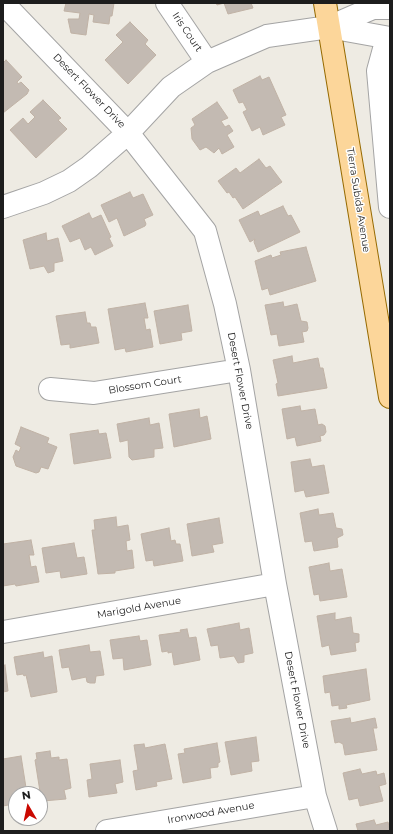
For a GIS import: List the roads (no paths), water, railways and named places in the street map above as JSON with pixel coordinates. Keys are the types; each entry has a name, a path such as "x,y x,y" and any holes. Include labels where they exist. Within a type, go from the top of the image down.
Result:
{"main road":[{"name":"Tierra Subida Avenue","path":"325,3 390,397"}],"street":[{"name":"Desert Flower Drive","path":"3,3 128,133 205,231 225,304 239,370 275,584 315,796 326,831"},
{"name":"Iris Court","path":"167,3 206,62"},
{"path":"3,207 44,193 69,181 89,167 128,133 171,87 206,62 267,36 329,27 373,8 390,8"},
{"path":"329,27 388,38 378,71 390,207"},
{"name":"Blossom Court","path":"50,389 94,393 239,370"},
{"name":"Marigold Avenue","path":"3,632 275,584"},
{"name":"Ironwood Avenue","path":"107,831 315,796"}]}
